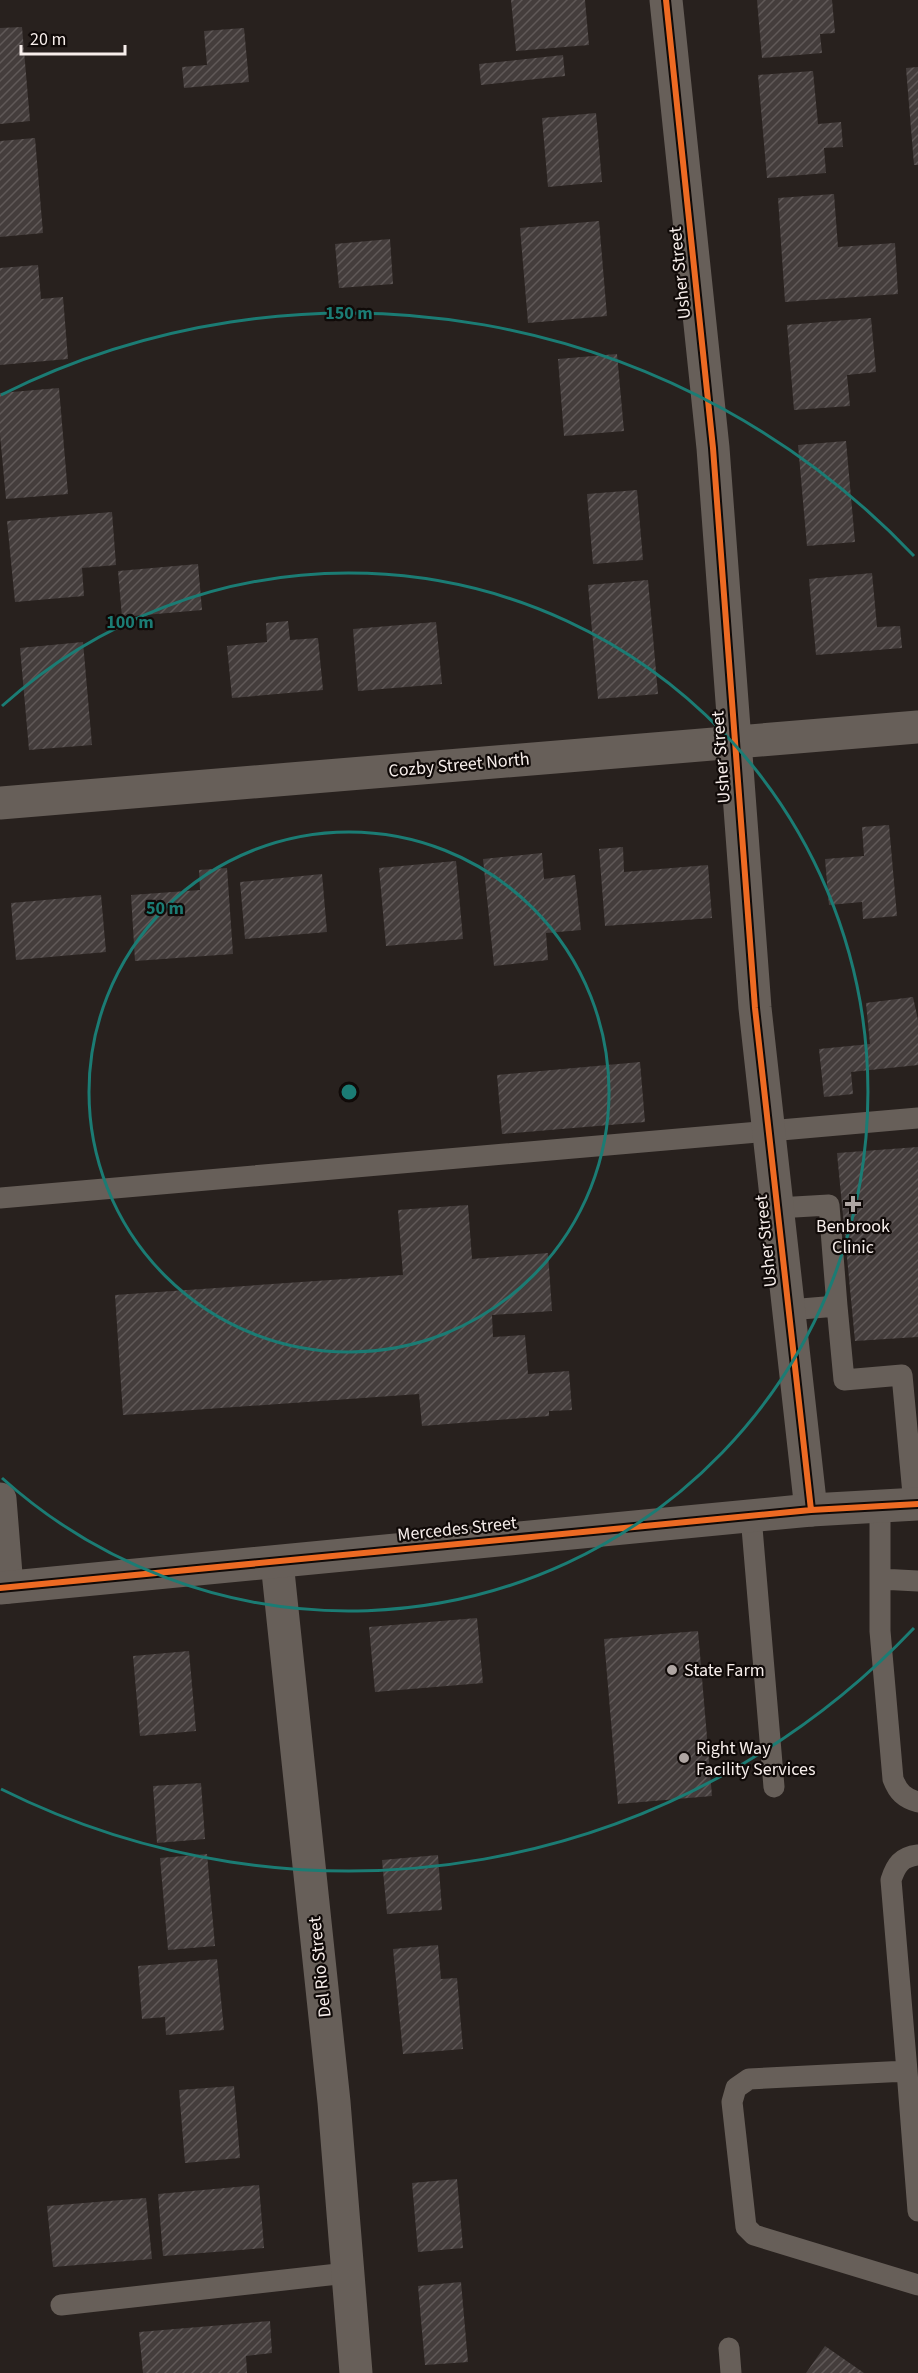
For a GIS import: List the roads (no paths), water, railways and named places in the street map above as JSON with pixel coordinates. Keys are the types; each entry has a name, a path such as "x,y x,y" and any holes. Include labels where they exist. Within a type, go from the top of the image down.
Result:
{"street":[{"name":"Usher Street","path":"666,0 713,448 755,1008 811,1510"},
{"name":"Cozby Street North","path":"0,803 918,727"},
{"path":"0,1499 3,1587"},
{"name":"Mercedes Street","path":"3,1587 811,1510 916,1505"},
{"name":"Del Rio Street","path":"277,1562 334,2102 346,2273 356,2373"}],"lane":[{"path":"0,1198 918,1118"},
{"path":"777,1208 829,1205 844,1380 902,1375 916,1505"},
{"path":"789,1310 837,1306"},
{"path":"880,1506 880,1631 893,1779 897,1791 907,1799 918,1802"},
{"path":"751,1516 774,1787"},
{"path":"880,1579 918,1581"},
{"path":"918,1855 908,1856 896,1866 891,1880 918,2211"},
{"path":"907,2071 750,2079 736,2088 732,2102 746,2227 754,2235 918,2285"},
{"path":"61,2305 346,2273"},
{"path":"729,2348 731,2373"}],"place":[{"name":"Benbrook Clinic","path":"853,1204"},
{"name":"State Farm","path":"672,1670"},
{"name":"Right Way Facility Services","path":"684,1758"}]}
